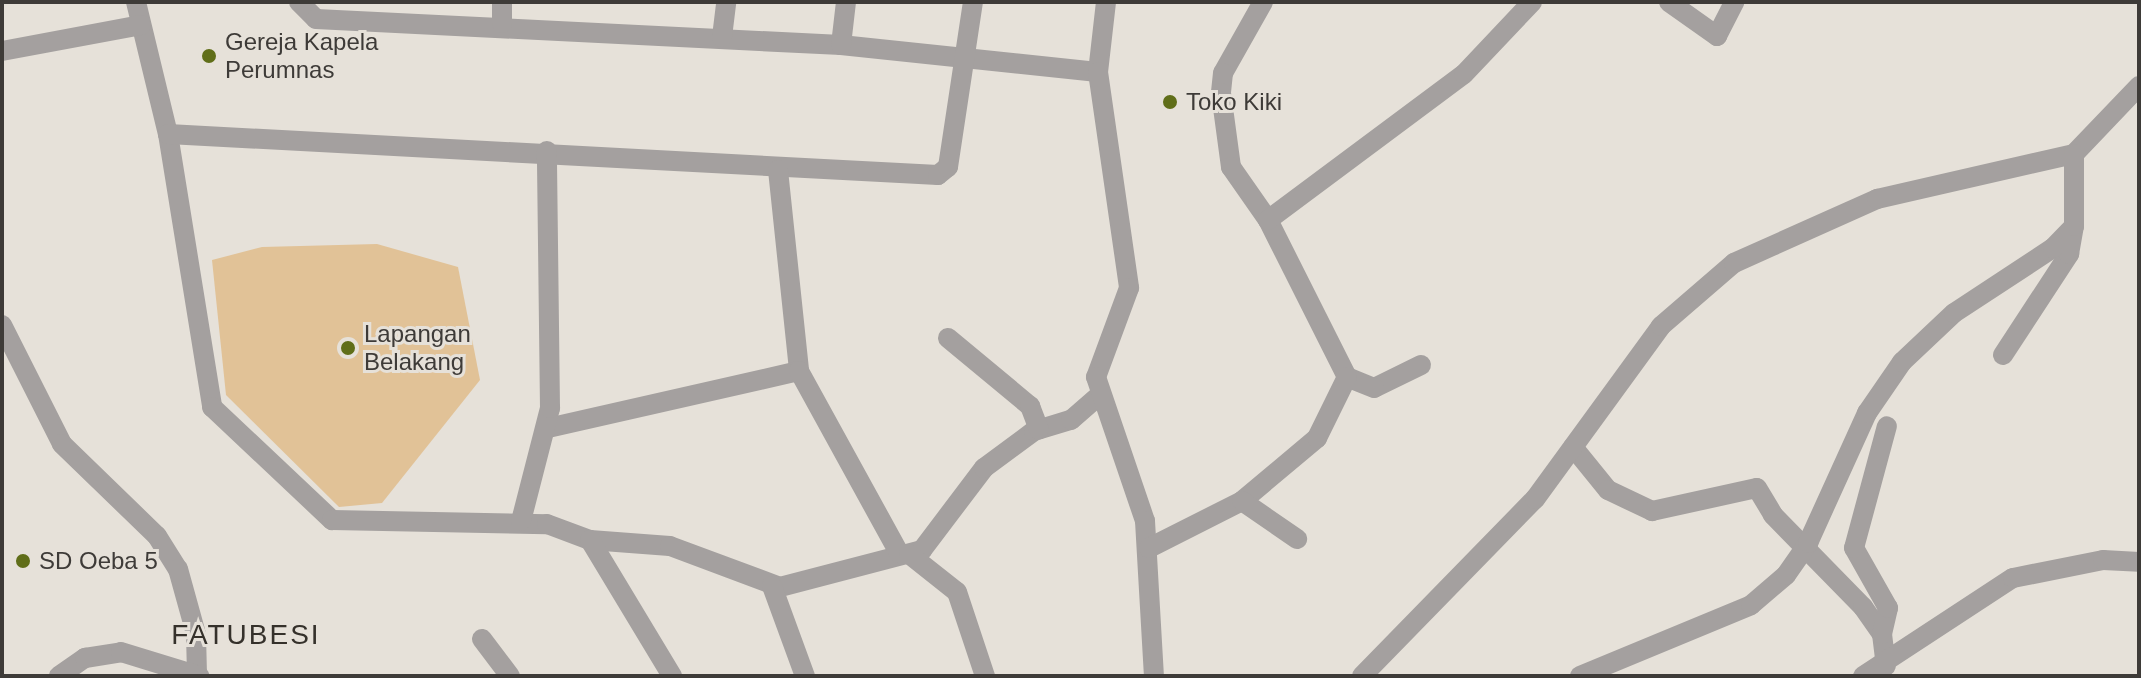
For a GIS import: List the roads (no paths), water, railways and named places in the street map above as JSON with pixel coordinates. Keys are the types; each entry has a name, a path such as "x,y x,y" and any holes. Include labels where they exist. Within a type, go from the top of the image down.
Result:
{"street":[{"path":"136,2 168,134 208,393 218,417 332,520 521,521 590,540 670,546 772,586 904,554 934,540 984,468 1039,429 1071,420 1100,395"},
{"path":"299,2 316,19 502,23 841,45 1098,72"},
{"path":"502,2 502,23"},
{"path":"722,37 726,2"},
{"path":"841,45 846,2"},
{"path":"168,134 547,151 778,170 946,172 973,2"},
{"path":"1106,2 1098,72 1129,288 1122,320 1101,357 1100,395 1149,548 1154,676"},
{"path":"1263,2 1223,73 1221,93 1231,167 1268,220 1347,377 1374,388 1421,365"},
{"path":"1268,220 1464,74 1532,2"},
{"path":"1669,2 1717,36 1734,2"},
{"path":"2,51 141,25"},
{"path":"1362,676 1464,577 1573,447 1661,326 1734,263 1877,199 2074,154 2139,86"},
{"path":"521,521 548,428 547,151"},
{"path":"2003,355 2069,254 2074,226 2074,154"},
{"path":"778,170 799,371 904,554 957,592 985,676"},
{"path":"1580,676 1751,605 1808,543 1867,413 1902,362 1954,313 2074,226"},
{"path":"2,325 62,444 157,536 178,569 196,634 198,675 121,652 85,658 59,676"},
{"path":"948,338 1030,406 1039,429"},
{"path":"548,428 799,371"},
{"path":"1149,548 1242,501 1317,438 1347,377"},
{"path":"1873,673 1888,608 1854,548 1887,426"},
{"path":"1573,447 1608,490 1637,507 1686,505 1752,486 1808,543 1882,634"},
{"path":"1242,501 1297,539"},
{"path":"590,540 672,676"},
{"path":"1873,673 2013,578 2103,560 2139,562"},
{"path":"772,586 805,676"},
{"path":"482,639 510,676"}],"place":[{"name":"Gereja Kapela Perumnas","path":"209,56"},
{"name":"Toko Kiki","path":"1170,102"},
{"name":"Lapangan Belakang","path":"348,348"},
{"name":"SD Oeba 5","path":"23,561"}],"district":[{"name":"FATUBESI","path":"246,635"}]}
